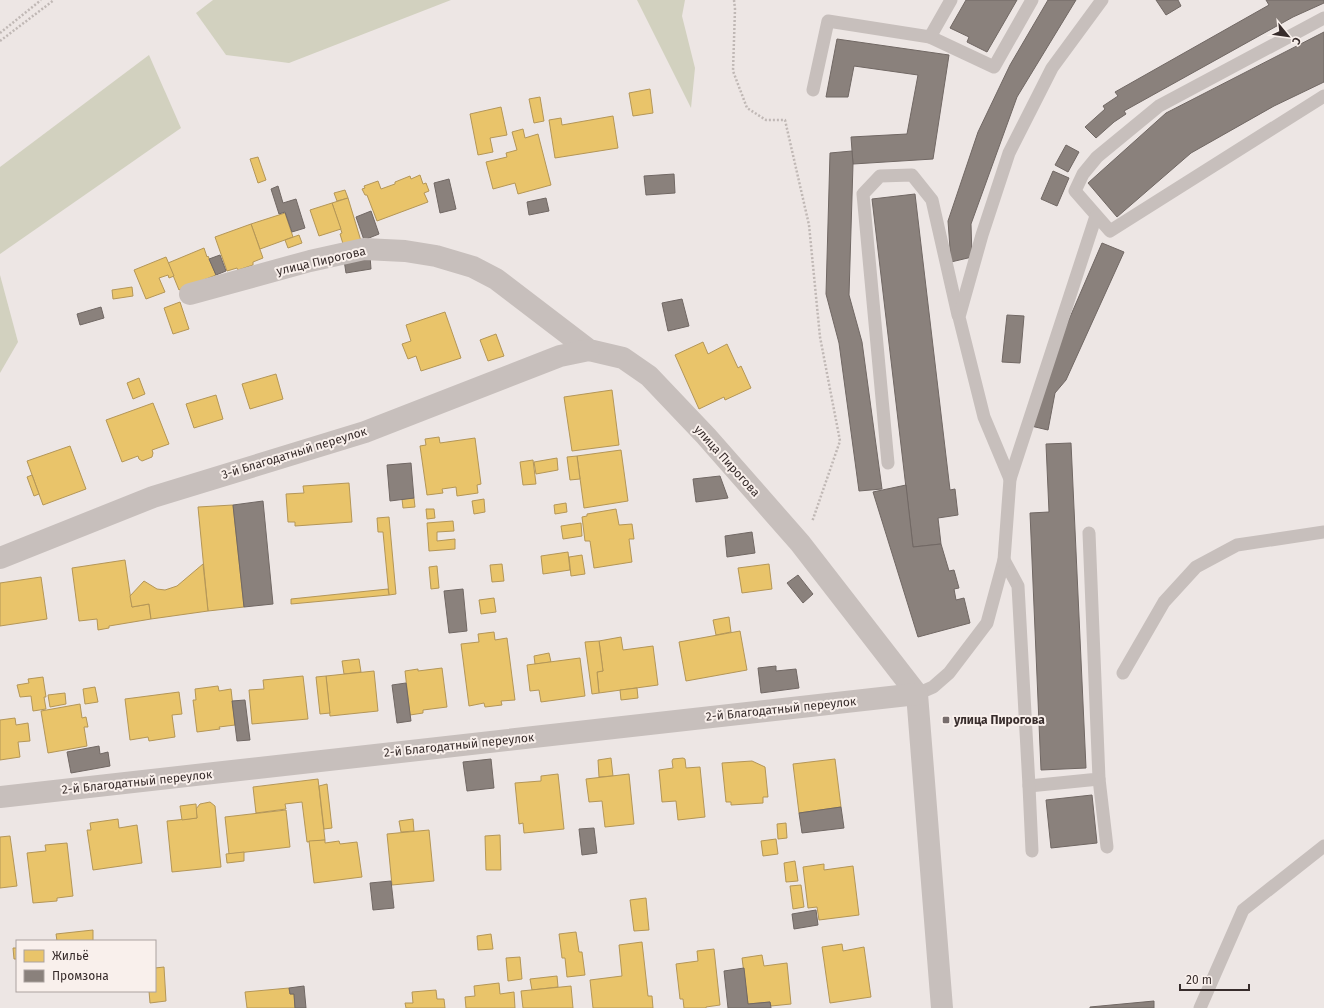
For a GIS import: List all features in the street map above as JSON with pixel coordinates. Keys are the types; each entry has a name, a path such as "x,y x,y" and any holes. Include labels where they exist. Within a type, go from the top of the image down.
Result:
{"street":[{"name":"улица Пирогова","path":"190,294 310,261 364,249 405,251 444,258 473,267 491,276 589,350 623,358 649,376 706,436 800,543 917,694"},
{"name":"3-й Благодатный переулок","path":"0,558 153,497 365,432 560,356 589,350"},
{"name":"2-й Благодатный переулок","path":"0,797 917,694"},
{"path":"917,694 942,1008"}],"lane":[{"path":"930,37 951,0"},
{"path":"813,90 828,22 930,37 994,67 1032,0"},
{"path":"959,317 982,235 1009,153 1052,68 1102,0"},
{"path":"1324,18 1159,106 1096,157 1083,174 1075,191 1110,230 1324,96"},
{"path":"888,463 863,194 880,176 912,175 932,200 984,417 1010,479"},
{"path":"917,694 933,687 949,673 987,623 1004,560 1010,479 1096,216"},
{"path":"1122,673 1164,602 1196,568 1237,545 1324,532"},
{"path":"1089,533 1099,779 1107,847"},
{"path":"1004,560 1018,586 1032,851"},
{"path":"1028,786 1099,779"},
{"path":"1200,1008 1243,910 1324,846"}],"path":[{"path":"0,33 41,0"},
{"path":"0,41 54,0"},
{"path":"734,0 733,71 740,93 747,108 766,120 785,120 809,225 820,337 840,441 812,521 800,543"}],"green space":[{"path":"213,0 451,0 289,63 226,55 196,13"},
{"path":"637,0 685,0 682,16 695,68 691,108"},
{"path":"149,55 181,128 0,254 0,167"},
{"path":"0,275 18,342 0,373"}],"building: Жильё":[{"path":"650,89 653,113 633,116 629,93"},
{"path":"540,97 544,121 534,123 529,99"},
{"path":"501,107 507,135 490,138 493,152 478,155 470,114"},
{"path":"613,116 618,148 555,158 549,120 561,118 562,125"},
{"path":"523,129 525,138 538,134 551,185 518,194 515,183 493,189 486,162 507,157 506,153 517,150 512,132"},
{"path":"258,157 266,180 258,183 250,159"},
{"path":"420,175 423,184 426,183 429,191 424,193 428,202 377,221 367,195 365,195 362,189 365,188 364,186 378,181 381,189 410,176 411,179"},
{"path":"345,190 348,198 337,201 334,193"},
{"path":"348,198 361,241 344,247 340,234 342,233 332,203"},
{"path":"332,203 341,229 319,236 310,210"},
{"path":"285,213 293,237 260,249 251,224"},
{"path":"251,224 263,258 253,262 253,265 238,270 237,268 227,271 215,237"},
{"path":"299,235 302,243 288,248 285,240"},
{"path":"204,248 216,275 179,290 168,263"},
{"path":"166,257 174,276 169,278 168,275 159,278 165,292 146,299 134,270"},
{"path":"132,287 133,296 113,299 112,290"},
{"path":"180,302 189,329 173,334 164,308"},
{"path":"445,312 461,358 421,371 416,356 408,359 402,344 411,341 406,325"},
{"path":"496,334 504,356 488,361 480,340"},
{"path":"703,342 708,354 727,344 738,368 741,366 751,388 725,400 724,397 699,409 675,355"},
{"path":"276,374 283,399 250,409 242,384"},
{"path":"139,378 145,394 133,399 127,383"},
{"path":"612,390 619,445 572,451 564,397"},
{"path":"216,395 223,419 194,428 186,404"},
{"path":"153,403 169,444 152,450 152,457 142,461 138,456 122,462 106,420"},
{"path":"439,437 440,443 475,438 481,484 477,485 478,493 457,496 456,487 442,489 443,493 427,495 420,446 426,445 425,439"},
{"path":"70,446 86,489 43,505 27,461"},
{"path":"621,450 628,501 584,508 577,456"},
{"path":"577,456 580,479 570,480 567,457"},
{"path":"557,458 558,470 536,474 534,462"},
{"path":"533,460 536,484 523,485 520,462"},
{"path":"32,475 39,494 34,496 27,477"},
{"path":"349,483 352,522 295,526 295,522 288,522 286,494 304,493 303,486"},
{"path":"414,498 415,507 403,508 402,499"},
{"path":"484,499 485,512 474,514 472,501"},
{"path":"566,503 567,512 555,514 554,505"},
{"path":"233,505 244,607 208,611 198,507"},
{"path":"426,509 434,509 435,518 427,519"},
{"path":"616,509 619,525 632,524 634,539 629,539 632,562 594,568 590,541 585,541 582,517 587,516 587,514"},
{"path":"389,517 396,594 389,595 383,532 378,532 377,518"},
{"path":"453,521 454,531 437,532 437,541 455,539 455,549 429,551 427,523"},
{"path":"581,523 582,536 563,539 561,526"},
{"path":"568,552 570,570 543,574 541,556"},
{"path":"582,555 585,574 571,576 569,557"},
{"path":"125,560 132,607 149,604 151,619 109,626 109,628 98,630 97,619 79,621 72,568"},
{"path":"203,564 208,611 151,619 149,604 132,607 130,596 144,581 157,589 165,590 177,586"},
{"path":"502,564 504,581 492,582 490,565"},
{"path":"769,564 772,589 742,593 738,568"},
{"path":"437,566 439,588 431,589 429,567"},
{"path":"41,577 47,619 0,626 0,583"},
{"path":"388,589 389,595 291,604 291,599"},
{"path":"494,598 496,612 481,614 479,600"},
{"path":"729,617 731,632 716,635 713,620"},
{"path":"740,631 747,670 686,681 679,642"},
{"path":"494,632 495,640 507,638 515,700 501,701 502,705 485,707 484,703 469,706 461,644 479,642 478,634"},
{"path":"621,637 623,650 653,646 658,685 599,693 597,672 603,671 599,641"},
{"path":"599,641 603,671 597,672 599,693 592,694 585,642"},
{"path":"549,653 551,662 535,664 534,656"},
{"path":"580,658 585,696 541,702 539,690 530,691 527,665"},
{"path":"359,659 361,672 344,674 342,661"},
{"path":"442,668 447,707 423,710 423,713 410,715 405,671"},
{"path":"374,671 378,711 330,716 326,676"},
{"path":"303,676 308,719 252,724 249,690 264,689 263,680"},
{"path":"326,676 330,713 320,714 316,677"},
{"path":"43,677 46,709 33,711 31,696 20,697 17,685 29,683 28,679"},
{"path":"218,686 219,691 231,689 235,725 219,727 220,729 197,732 193,700 196,700 195,689"},
{"path":"95,687 98,702 85,704 83,689"},
{"path":"637,688 638,698 621,700 620,690"},
{"path":"179,692 182,714 172,715 175,737 149,741 148,737 130,740 125,699"},
{"path":"65,693 66,704 50,707 48,695"},
{"path":"80,704 82,718 86,717 88,727 84,727 87,746 48,753 41,711"},
{"path":"15,718 16,725 28,723 30,741 18,742 20,757 0,760 0,720"},
{"path":"611,758 613,776 599,777 598,760"},
{"path":"673,759 685,759 686,768 700,767 705,817 678,820 676,801 662,802 659,770 673,768"},
{"path":"835,759 841,807 799,813 793,764"},
{"path":"752,761 765,767 768,797 763,797 763,803 731,805 731,802 726,802 722,763"},
{"path":"558,774 564,829 524,833 523,823 519,824 515,783 541,781 541,776"},
{"path":"629,774 634,824 605,827 602,801 589,802 586,779"},
{"path":"318,779 325,840 307,842 302,802 285,804 286,809 256,813 253,787"},
{"path":"327,784 332,828 324,829 319,786"},
{"path":"210,802 215,806 221,867 172,872 167,821 197,818 196,809 200,804"},
{"path":"196,804 197,818 182,820 180,806"},
{"path":"286,810 290,847 229,854 225,817"},
{"path":"118,819 119,828 137,825 142,863 93,870 87,830 91,830 90,823"},
{"path":"413,819 414,831 401,832 399,821"},
{"path":"786,823 787,838 778,839 777,824"},
{"path":"429,830 434,881 392,885 387,834"},
{"path":"500,835 501,870 486,870 485,836"},
{"path":"10,836 17,886 0,888 0,837"},
{"path":"776,839 778,854 763,856 761,841"},
{"path":"325,840 325,843 339,841 340,844 357,842 362,877 314,883 309,841"},
{"path":"67,843 73,896 57,898 57,901 33,903 27,853 46,851 45,845"},
{"path":"244,852 244,861 227,863 226,854"},
{"path":"795,861 798,881 786,882 784,863"},
{"path":"824,864 824,870 853,866 859,915 819,920 817,907 808,908 803,867"},
{"path":"801,885 804,907 793,909 790,886"},
{"path":"646,898 649,930 634,931 630,900"},
{"path":"93,930 93,940 57,940 56,934"},
{"path":"576,932 579,952 582,952 585,975 567,977 565,958 562,958 559,934"},
{"path":"491,934 493,949 478,950 477,936"},
{"path":"642,942 648,996 652,996 653,1008 593,1008 590,980 622,976 619,945"},
{"path":"842,944 843,951 864,947 871,997 830,1003 822,947"},
{"path":"13,948 16,948 16,959 14,959"},
{"path":"714,949 720,1005 706,1008 684,1008 683,999 680,999 676,964 698,961 697,951"},
{"path":"762,955 764,966 787,963 791,1004 771,1006 770,1002 748,1004 742,958"},
{"path":"520,957 522,979 508,981 506,958"},
{"path":"164,967 166,1001 150,1003 149,992 156,992 156,968"},
{"path":"557,976 558,987 532,990 530,979"},
{"path":"499,983 500,994 514,992 515,1008 466,1008 465,997 475,996 474,986"},
{"path":"571,986 573,1008 523,1008 521,991"},
{"path":"289,988 290,994 294,994 295,1008 247,1008 245,992"},
{"path":"436,990 437,999 444,999 445,1008 406,1008 405,1003 413,1003 412,992"}],"building: Промзона":[{"path":"966,0 1017,0 987,52 967,42 969,37 950,28"},
{"path":"1048,0 1076,0 1017,97 971,224 972,257 951,262 948,221 978,132 1010,65"},
{"path":"1156,0 1178,0 1181,6 1166,15"},
{"path":"1266,0 1324,0 1324,3 1293,17 1124,111 1126,114 1114,122 1096,138 1085,127 1105,109 1103,106 1118,96 1115,92 1269,5"},
{"path":"1324,32 1324,82 1274,106 1191,153 1117,217 1088,183 1166,113"},
{"path":"837,39 949,55 933,159 853,164 851,137 907,134 918,75 854,66 848,97 826,97"},
{"path":"1066,145 1079,152 1068,172 1055,165"},
{"path":"852,151 853,164 849,295 862,342 882,489 859,491 839,343 826,294 830,153"},
{"path":"1053,171 1069,178 1057,206 1041,199"},
{"path":"674,174 675,193 646,195 644,176"},
{"path":"449,179 456,209 440,213 434,183"},
{"path":"278,186 283,203 296,199 305,228 292,232 285,212 279,214 271,189"},
{"path":"915,194 950,490 955,489 958,515 938,518 941,544 913,547 872,199"},
{"path":"546,198 549,211 529,215 527,202"},
{"path":"371,211 379,234 364,240 356,217"},
{"path":"1102,243 1124,252 1066,380 1055,393 1048,430 1031,426 1039,389"},
{"path":"220,255 226,271 216,275 209,259"},
{"path":"370,256 371,269 346,273 344,260"},
{"path":"682,299 689,326 668,331 662,303"},
{"path":"101,307 104,318 80,325 77,314"},
{"path":"1007,315 1024,316 1020,363 1002,362"},
{"path":"1071,443 1086,768 1041,770 1030,513 1049,512 1046,444"},
{"path":"411,463 414,498 390,501 387,465"},
{"path":"720,476 728,498 696,502 693,479"},
{"path":"906,485 913,547 941,544 949,571 954,570 959,588 954,589 956,600 964,598 970,623 918,637 873,492"},
{"path":"263,501 273,604 244,607 233,505"},
{"path":"752,532 755,553 727,557 725,536"},
{"path":"798,575 813,594 803,603 787,583"},
{"path":"463,589 467,631 449,633 444,591"},
{"path":"776,666 776,671 796,669 799,688 761,693 758,668"},
{"path":"406,683 411,721 397,723 392,685"},
{"path":"245,700 250,740 237,741 232,701"},
{"path":"99,746 100,754 108,752 110,766 71,773 67,752"},
{"path":"491,759 494,788 467,791 463,762"},
{"path":"1092,795 1097,843 1051,848 1046,800"},
{"path":"841,807 844,828 802,833 799,813"},
{"path":"594,828 597,853 582,855 579,829"},
{"path":"391,881 394,908 373,910 370,883"},
{"path":"816,910 818,925 794,929 792,914"},
{"path":"744,968 748,1004 770,1002 771,1008 728,1008 724,971"},
{"path":"304,986 306,1008 295,1008 294,994 290,994 289,988"},
{"path":"1154,1001 1154,1008 1090,1008 1090,1007"}],"place":[{"name":"улица Пирогова","path":"946,720"}]}
